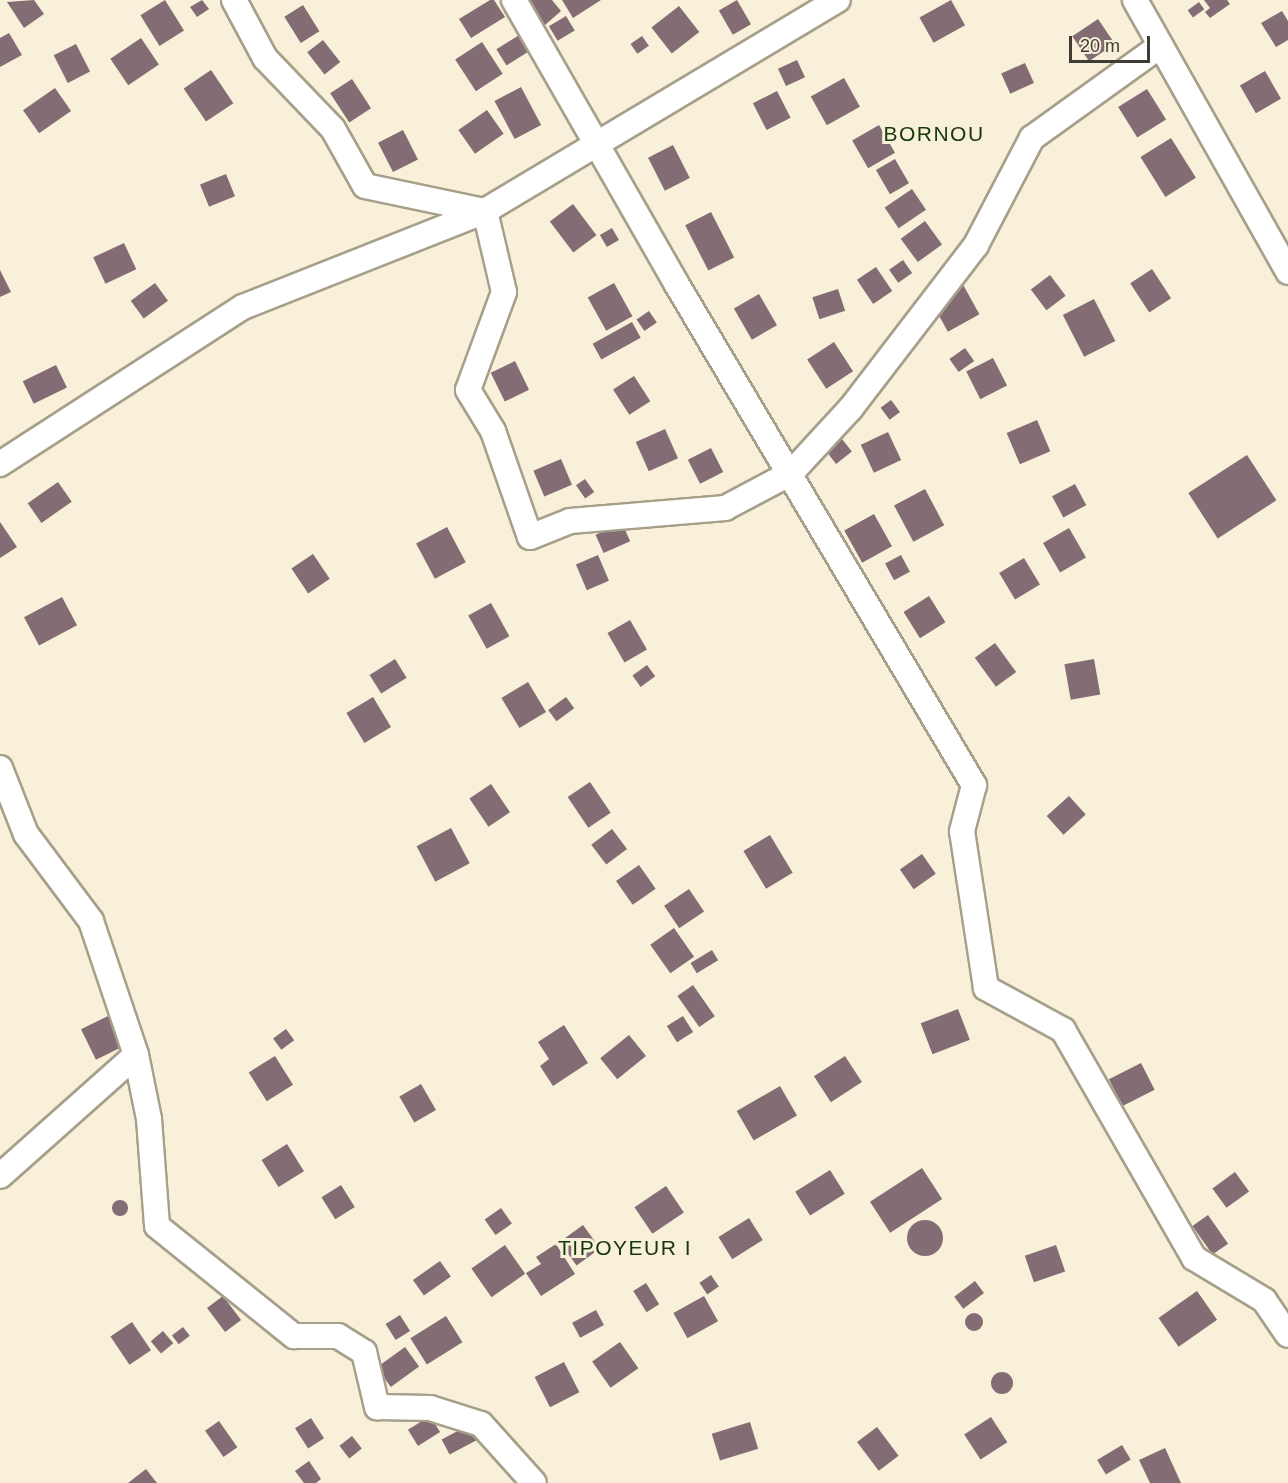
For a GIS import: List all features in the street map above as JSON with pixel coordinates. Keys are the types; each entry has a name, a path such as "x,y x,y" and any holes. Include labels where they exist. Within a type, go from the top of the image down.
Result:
{"street":[{"path":"234,0 265,58 333,129 366,186 485,211"},
{"path":"514,0 598,143 676,283 975,785 962,831 986,988 1063,1030 1194,1258 1264,1300 1288,1335"},
{"path":"0,464 243,307 485,211 838,0"},
{"path":"1136,0 1288,272"},
{"path":"485,211 504,292 468,390 493,431 530,537 570,521 725,508 791,473 851,408 976,245 1032,138 1160,46"},
{"path":"0,768 26,834 91,921 136,1055 149,1119 157,1226 294,1336 338,1336 364,1352 377,1407 430,1408 481,1424 534,1483"},
{"path":"0,1176 136,1055"}],"building":[{"path":"34,0 44,14 24,28 7,2"},
{"path":"165,0 184,31 159,46 140,15"},
{"path":"202,0 209,9 197,17 190,7"},
{"path":"490,0 494,0 505,17 471,38 459,19"},
{"path":"531,0 552,0 561,11 545,25 527,3"},
{"path":"562,0 601,0 573,18"},
{"path":"737,0 751,24 733,35 719,10"},
{"path":"951,0 965,25 934,43 920,17"},
{"path":"1204,0 1227,0 1230,4 1210,18 1205,12 1210,8"},
{"path":"1199,2 1204,9 1193,18 1188,10"},
{"path":"303,5 319,31 301,43 284,17"},
{"path":"679,6 699,32 672,54 651,28"},
{"path":"1282,11 1288,21 1288,40 1276,47 1261,23"},
{"path":"566,16 575,31 558,41 549,26"},
{"path":"1098,19 1115,44 1089,61 1072,36"},
{"path":"9,33 22,55 0,67 0,38"},
{"path":"521,34 531,50 506,65 496,49"},
{"path":"642,36 649,46 637,54 631,44"},
{"path":"141,38 159,65 128,85 110,59"},
{"path":"323,40 340,62 324,74 307,52"},
{"path":"482,42 503,74 476,91 455,59"},
{"path":"76,44 90,72 68,83 54,55"},
{"path":"797,60 805,77 786,86 778,69"},
{"path":"1025,63 1034,83 1010,94 1001,74"},
{"path":"211,70 233,103 206,122 184,88"},
{"path":"1265,71 1281,99 1256,113 1240,86"},
{"path":"844,78 860,107 827,125 811,96"},
{"path":"352,79 371,108 349,123 330,93"},
{"path":"521,87 541,125 515,139 495,101"},
{"path":"55,88 71,111 39,133 23,110"},
{"path":"1147,89 1166,120 1137,138 1118,107"},
{"path":"777,91 791,118 767,130 753,103"},
{"path":"487,110 504,134 475,154 458,130"},
{"path":"879,125 895,153 868,168 852,140"},
{"path":"403,130 418,159 393,172 378,143"},
{"path":"1171,138 1196,178 1165,197 1140,157"},
{"path":"673,145 690,178 665,191 648,158"},
{"path":"895,159 909,183 890,194 876,170"},
{"path":"226,174 235,196 209,207 200,184"},
{"path":"912,189 926,210 899,228 885,207"},
{"path":"573,204 596,235 573,253 550,221"},
{"path":"711,212 734,257 708,271 685,225"},
{"path":"925,221 942,244 918,262 901,239"},
{"path":"612,228 619,240 607,247 600,235"},
{"path":"124,243 136,269 105,284 93,257"},
{"path":"903,260 912,273 898,283 889,270"},
{"path":"876,267 892,291 873,304 857,280"},
{"path":"1152,269 1171,298 1149,313 1130,283"},
{"path":"0,270 11,292 0,297"},
{"path":"1050,275 1066,296 1046,310 1031,289"},
{"path":"961,281 979,314 948,332 930,298"},
{"path":"155,283 168,301 144,318 131,301"},
{"path":"614,283 632,316 606,331 588,298"},
{"path":"838,289 845,311 819,319 812,297"},
{"path":"759,294 777,325 752,340 734,308"},
{"path":"1094,299 1115,341 1084,357 1063,315"},
{"path":"649,311 657,323 644,331 637,319"},
{"path":"632,322 641,338 601,360 593,344"},
{"path":"834,342 853,371 826,389 807,359"},
{"path":"965,348 974,361 959,372 949,359"},
{"path":"993,358 1007,386 980,399 966,372"},
{"path":"515,361 529,390 505,402 491,373"},
{"path":"56,365 67,387 34,404 23,381"},
{"path":"634,376 650,401 629,415 613,390"},
{"path":"891,400 900,412 890,420 881,408"},
{"path":"1037,420 1050,451 1020,464 1007,433"},
{"path":"665,429 678,458 649,471 636,442"},
{"path":"888,432 901,460 874,473 861,445"},
{"path":"842,439 852,452 836,464 826,451"},
{"path":"711,448 723,472 700,484 688,460"},
{"path":"1247,455 1276,500 1218,538 1188,493"},
{"path":"561,459 572,485 544,496 533,471"},
{"path":"585,479 594,492 585,498 576,485"},
{"path":"58,482 72,502 41,523 28,503"},
{"path":"1075,484 1086,505 1063,517 1052,496"},
{"path":"925,489 944,525 913,542 894,505"},
{"path":"874,514 892,546 862,563 844,530"},
{"path":"0,522 17,547 0,558"},
{"path":"622,523 630,541 604,553 596,535"},
{"path":"447,527 466,562 435,579 416,543"},
{"path":"1069,528 1086,557 1060,572 1043,543"},
{"path":"313,554 330,579 308,593 291,569"},
{"path":"598,555 609,581 587,590 576,564"},
{"path":"901,555 910,572 894,580 885,563"},
{"path":"1024,558 1040,585 1015,600 999,573"},
{"path":"929,596 945,622 920,638 904,612"},
{"path":"62,597 77,625 39,645 24,617"},
{"path":"491,603 509,636 487,649 468,616"},
{"path":"630,620 647,649 624,662 607,633"},
{"path":"995,643 1016,672 996,687 975,658"},
{"path":"395,659 407,678 381,694 370,675"},
{"path":"1094,659 1100,694 1071,700 1064,664"},
{"path":"647,665 655,676 641,687 632,676"},
{"path":"528,682 546,712 519,728 501,698"},
{"path":"373,697 391,727 364,743 346,713"},
{"path":"566,697 574,708 556,721 548,710"},
{"path":"590,782 611,813 588,828 568,797"},
{"path":"491,784 510,812 488,827 469,799"},
{"path":"1069,796 1086,815 1063,835 1047,816"},
{"path":"451,828 470,863 435,882 417,846"},
{"path":"612,829 627,849 606,865 591,845"},
{"path":"770,835 793,873 766,889 743,851"},
{"path":"922,854 936,874 914,889 900,869"},
{"path":"639,865 656,889 633,905 616,881"},
{"path":"689,889 704,911 679,928 664,906"},
{"path":"674,928 694,957 670,973 650,945"},
{"path":"712,950 718,960 697,973 691,963"},
{"path":"693,985 715,1016 699,1027 677,996"},
{"path":"958,1009 970,1040 932,1054 921,1023"},
{"path":"108,1016 123,1047 96,1060 81,1029"},
{"path":"683,1016 693,1032 677,1042 667,1026"},
{"path":"564,1025 588,1063 553,1086 540,1066 549,1059 538,1042"},
{"path":"286,1029 294,1040 281,1050 273,1038"},
{"path":"629,1035 646,1056 617,1079 600,1058"},
{"path":"275,1056 293,1085 267,1101 249,1072"},
{"path":"845,1056 862,1082 831,1102 814,1076"},
{"path":"1141,1063 1155,1090 1123,1106 1109,1079"},
{"path":"421,1084 436,1110 414,1122 399,1096"},
{"path":"780,1086 797,1115 754,1140 737,1111"},
{"path":"287,1144 304,1171 279,1187 262,1160"},
{"path":"922,1168 942,1199 890,1233 870,1202"},
{"path":"830,1170 845,1194 810,1215 795,1192"},
{"path":"1235,1172 1249,1191 1226,1208 1212,1188"},
{"path":"341,1185 355,1207 335,1219 321,1197"},
{"path":"666,1186 684,1213 652,1234 634,1207"},
{"path":"120,1200 126,1202 128,1208 126,1214 120,1216 114,1214 112,1208 114,1202"},
{"path":"501,1208 512,1224 496,1235 485,1219"},
{"path":"1208,1215 1228,1244 1213,1255 1192,1226"},
{"path":"749,1218 763,1240 732,1259 718,1237"},
{"path":"925,1220 937,1226 943,1238 937,1250 925,1256 913,1250 907,1238 913,1226"},
{"path":"583,1225 600,1248 577,1266 560,1242"},
{"path":"556,1244 575,1274 541,1296 526,1273 541,1264 536,1257"},
{"path":"505,1245 525,1274 491,1297 471,1269"},
{"path":"1056,1245 1065,1271 1034,1282 1025,1256"},
{"path":"440,1261 451,1277 424,1295 413,1280"},
{"path":"711,1275 719,1287 707,1294 699,1283"},
{"path":"975,1281 984,1293 963,1309 954,1297"},
{"path":"646,1283 659,1304 647,1312 633,1291"},
{"path":"1197,1291 1217,1320 1179,1347 1158,1318"},
{"path":"223,1296 241,1320 225,1332 207,1308"},
{"path":"704,1296 718,1321 687,1338 673,1313"},
{"path":"596,1310 604,1325 580,1338 572,1323"},
{"path":"974,1313 980,1316 983,1322 980,1328 974,1331 968,1328 965,1322 968,1316"},
{"path":"400,1315 410,1331 396,1340 386,1324"},
{"path":"446,1316 462,1342 427,1365 410,1338"},
{"path":"132,1322 151,1350 129,1365 110,1337"},
{"path":"183,1327 190,1336 179,1344 172,1336"},
{"path":"163,1331 173,1343 161,1354 151,1341"},
{"path":"620,1342 638,1368 611,1388 592,1362"},
{"path":"405,1347 419,1366 391,1387 377,1368"},
{"path":"564,1362 579,1392 550,1407 535,1377"},
{"path":"1002,1372 1010,1375 1013,1383 1010,1391 1002,1394 994,1391 991,1383 994,1375"},
{"path":"430,1416 440,1432 418,1446 408,1430"},
{"path":"991,1417 1007,1442 981,1460 964,1434"},
{"path":"311,1418 324,1438 308,1448 295,1428"},
{"path":"219,1421 237,1447 223,1457 205,1431"},
{"path":"750,1422 758,1449 720,1460 712,1434"},
{"path":"469,1425 477,1440 450,1455 442,1440"},
{"path":"877,1427 899,1456 879,1471 857,1442"},
{"path":"352,1436 362,1449 349,1458 339,1446"},
{"path":"1122,1445 1131,1460 1106,1475 1097,1460"},
{"path":"1165,1448 1181,1483 1150,1483 1139,1460"},
{"path":"309,1461 321,1479 316,1483 304,1483 295,1471"},
{"path":"146,1469 157,1483 128,1483"}],"district":[{"name":"BORNOU","path":"934,134"},
{"name":"TIPOYEUR I","path":"625,1248"}]}
